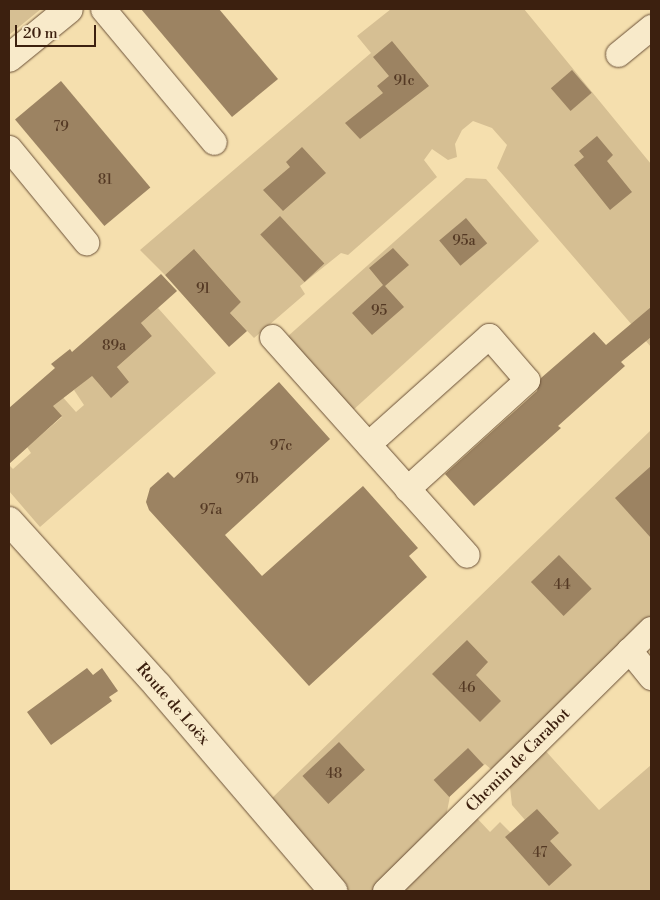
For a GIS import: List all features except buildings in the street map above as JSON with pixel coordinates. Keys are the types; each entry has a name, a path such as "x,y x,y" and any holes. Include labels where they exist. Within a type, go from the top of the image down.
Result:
{"street":[{"path":"9,58 69,9"},
{"path":"103,9 214,142"},
{"path":"618,54 651,27"},
{"path":"9,148 86,242"},
{"path":"368,444 489,336 527,380 407,488"},
{"path":"272,337 467,555"},
{"name":"Route de Loëx","path":"9,521 158,686 333,891"},
{"name":"Chemin de Carabot","path":"384,891 651,629"},
{"path":"629,650 651,677"}],"shaded area":[{"path":"9,9 41,9 9,35"},
{"path":"391,9 524,9 651,164 651,347 497,168 507,145 492,128 473,121 462,130 455,144 457,157 448,160 432,149 424,160 437,177 348,255 341,253 300,286 305,294 254,338 230,313 241,302 195,250 165,275 140,250 371,53 357,36"},
{"path":"466,178 486,179 539,241 352,411 287,337"},
{"path":"158,308 216,373 40,527 9,491 9,465 13,469 31,453 27,447 62,417 50,403 60,394 76,412 84,405 74,390 86,380 84,366 103,389 121,373 117,367 152,336 141,323"},
{"path":"651,430 651,617 492,770 485,764 450,796 446,817 373,891 348,891 270,800"},
{"path":"543,748 599,810 651,765 651,891 404,891 474,815 490,832 500,822 511,833 525,820 512,805 509,779"}]}
